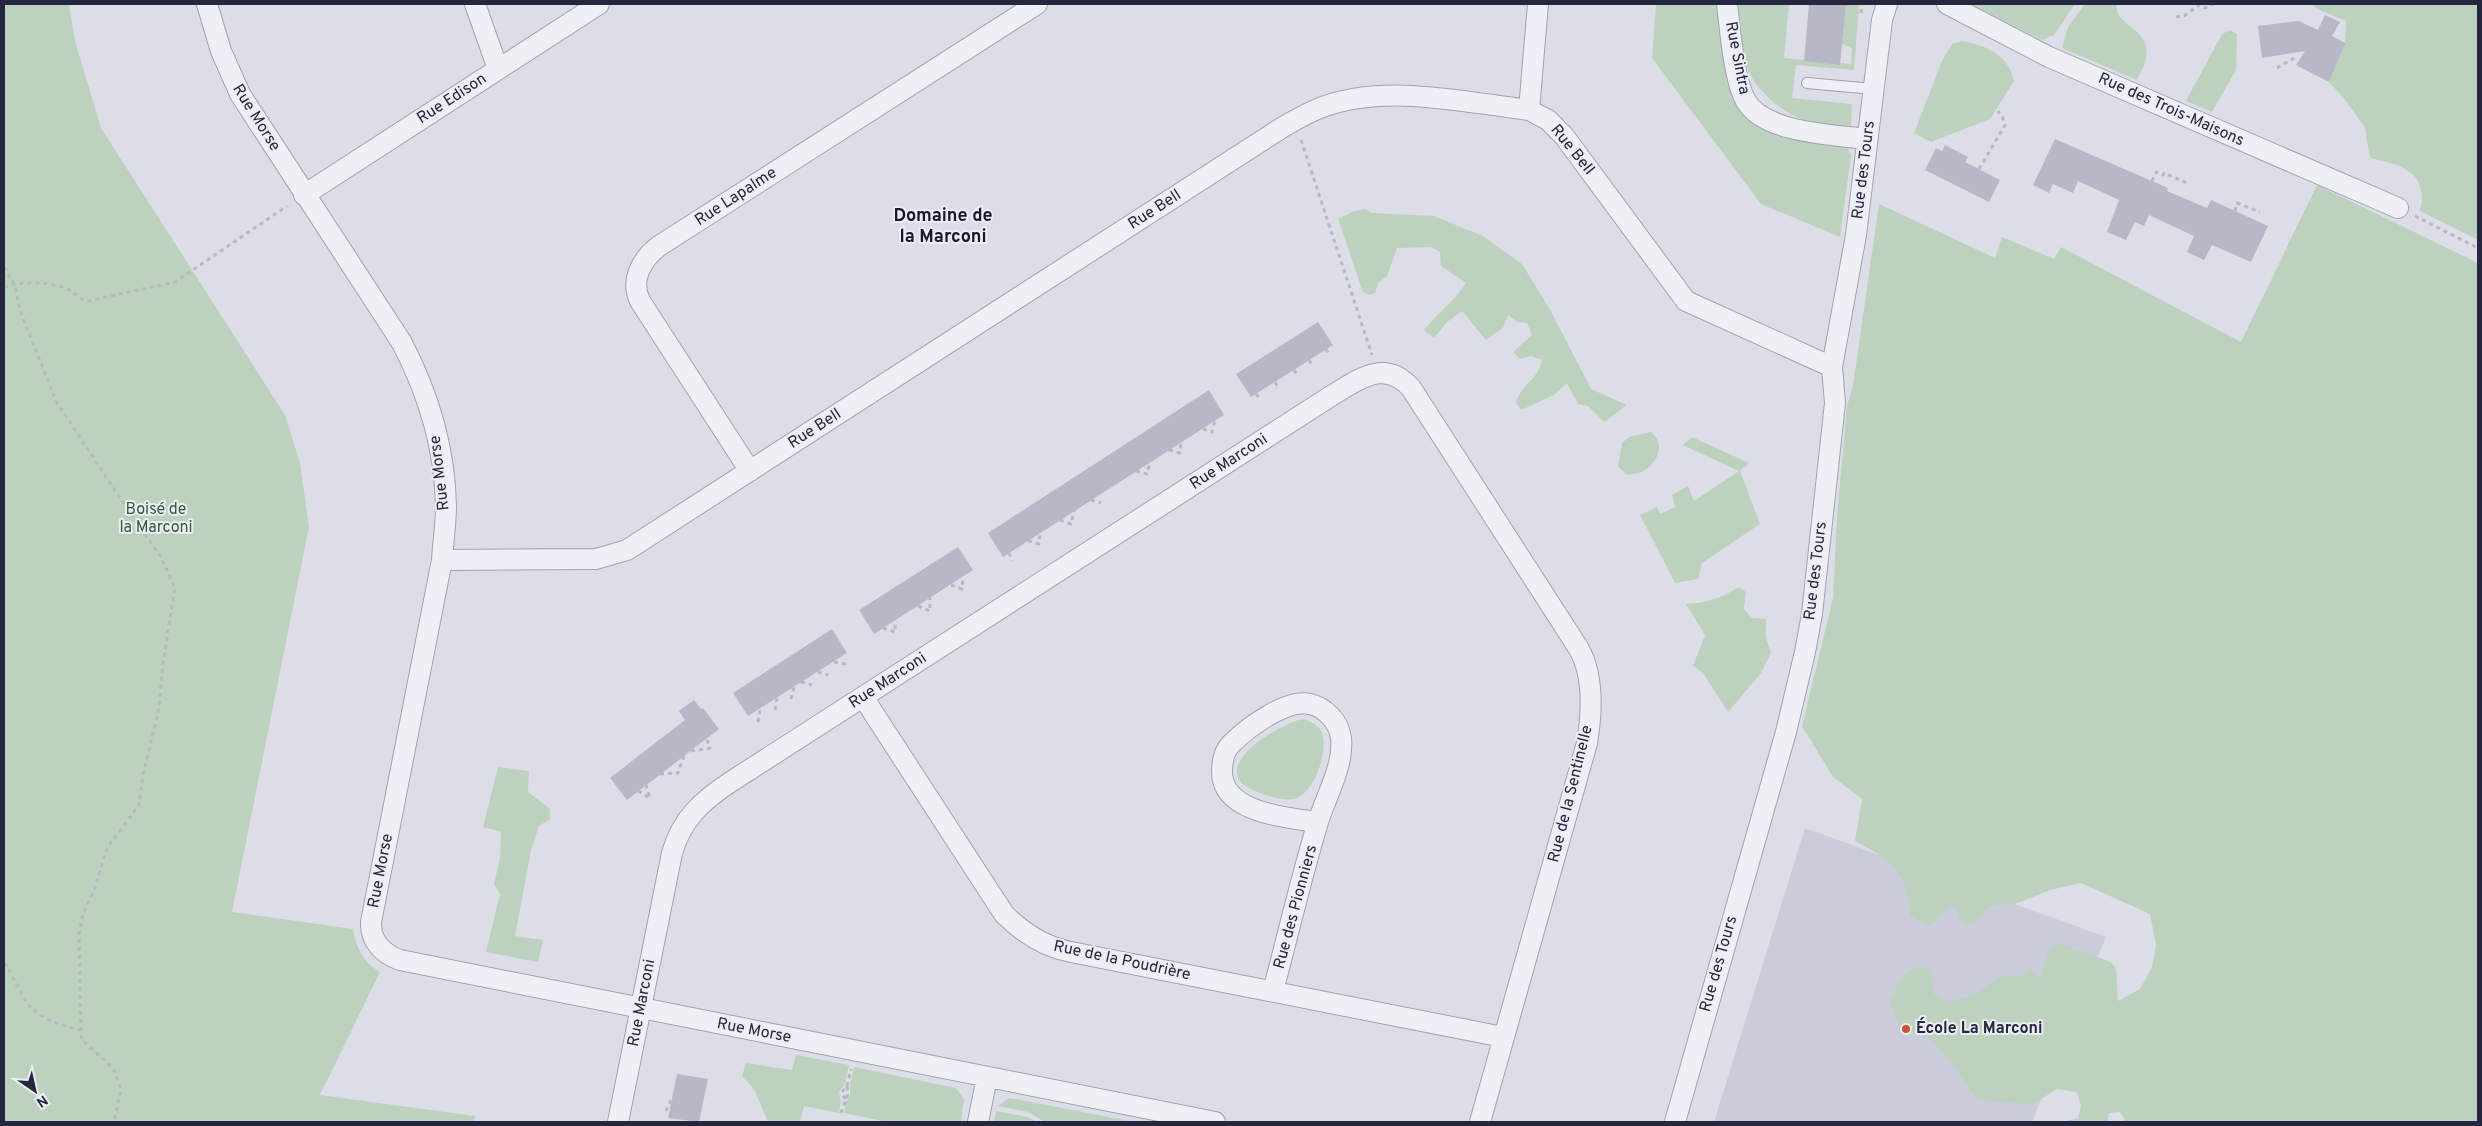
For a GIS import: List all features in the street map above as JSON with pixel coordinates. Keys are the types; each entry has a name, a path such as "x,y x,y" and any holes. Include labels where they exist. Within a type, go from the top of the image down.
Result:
{"street":[{"name":"Rue Morse","path":"207,4 221,51 234,84 298,199 402,343 420,380 434,424 442,463 446,508 442,560 371,922 374,938 386,954 400,960 1215,1122"},
{"path":"476,4 498,69"},
{"name":"Rue Edison","path":"298,199 599,4"},
{"name":"Rue Lapalme","path":"750,471 640,301 636,288 638,273 642,264 659,246 1037,4"},
{"path":"1529,110 1538,4"},
{"name":"Rue Sintra","path":"1727,4 1740,86 1749,106 1766,119 1781,126 1867,140"},
{"name":"Rue des Trois-Maisons","path":"1947,4 2049,57 2398,208"},
{"name":"Rue des Tours","path":"1675,1122 1786,732 1805,652 1813,606 1835,403 1832,368 1856,235 1885,5"},
{"name":"Rue Bell","path":"442,560 596,559 613,556 634,545 750,471 1275,133 1319,108 1357,98 1391,96 1529,110 1541,115 1564,136 1686,301 1832,368"},
{"name":"Rue de la Sentinelle","path":"1356,380 1373,373 1386,373 1400,378 1411,388 1576,643 1586,667 1590,718 1587,743 1480,1122"},
{"name":"Rue Marconi","path":"618,1122 672,853 678,834 698,805 1356,380"},
{"name":"Rue de la Poudrière","path":"863,697 1004,914 1022,930 1044,944 1061,950 1503,1037"},
{"name":"Rue des Pionniers","path":"1273,991 1318,822 1340,758 1341,738 1335,723 1322,709 1309,704 1294,704 1286,706 1256,724 1230,745 1223,760 1222,775 1231,795 1245,806 1268,813 1318,822"},
{"path":"978,1122 987,1077"}],"lane":[{"path":"1807,83 1873,89"}],"path":[{"path":"2176,17 2184,16 2199,4 2205,8 2213,4"},
{"path":"2277,68 2294,58"},
{"path":"1979,169 2005,125 1998,111"},
{"path":"1300,137 1373,358"},
{"path":"2152,181 2156,172 2163,175 2164,172 2187,183"},
{"path":"4,287 14,284 58,287 72,291 82,300 88,301 175,282 298,199"},
{"path":"2235,211 2237,203 2260,212"},
{"path":"2398,208 2478,248"},
{"path":"4,267 14,284 22,316 56,400 126,507 162,557 175,588 162,663 159,708 143,775 139,805 108,848 94,891 83,913 79,934 80,1030 83,1041 113,1068 121,1089 114,1122"},
{"path":"1326,349 1330,356"},
{"path":"1309,360 1313,367"},
{"path":"1294,370 1298,377"},
{"path":"1275,382 1279,389"},
{"path":"1256,394 1261,400"},
{"path":"1203,429 1212,432 1215,421"},
{"path":"1169,450 1180,453 1181,442"},
{"path":"1136,472 1146,474 1150,462"},
{"path":"1091,500 1101,503"},
{"path":"1060,520 1071,524 1074,511"},
{"path":"1028,541 1039,544 1040,533"},
{"path":"1009,553 1012,561"},
{"path":"951,585 962,589 963,577"},
{"path":"918,606 930,611 930,598"},
{"path":"883,628 895,632 895,621"},
{"path":"834,662 846,664"},
{"path":"818,672 828,675"},
{"path":"801,682 812,685"},
{"path":"790,699 794,687"},
{"path":"775,710 777,698"},
{"path":"758,722 760,709"},
{"path":"691,751 710,748 707,739"},
{"path":"660,774 678,774 684,756"},
{"path":"638,792 650,798 646,785"},
{"path":"4,964 27,1002 38,1013 53,1023 80,1030"},
{"path":"841,1113 848,1094 847,1086 852,1066"},
{"path":"666,1111 671,1100"}],"shaded area":[{"name":"École La Marconi","path":"1805,828 2106,937 2032,1122 1714,1122"}],"green space":[{"name":"Boisé de la Marconi","path":"4,4 69,4 75,41 101,128 285,415 300,463 309,527 232,912 353,929 361,954 369,964 380,972 320,1095 475,1116 473,1122 4,1122"},
{"path":"1656,4 1719,4 1734,94 1848,149 1851,155 1840,237 1761,204 1652,58"},
{"path":"1737,4 1789,4 1784,58 1851,64 1852,48 1842,44 1846,4 1859,4 1854,70 1796,65 1792,98 1852,104 1851,128 1806,121 1796,117 1786,112 1762,91 1752,78 1746,64"},
{"path":"1971,4 2075,4 2054,35 2042,40"},
{"path":"2085,4 2117,4 2117,11 2120,17 2143,40 2146,48 2146,58 2144,67 2137,80 2062,48 2068,27"},
{"path":"2314,4 2478,4 2478,240 2420,211 2422,198 2420,187 2417,179 2410,172 2393,164 2370,158 2365,128 2346,101 2329,82 2345,43 2346,21 2315,8"},
{"path":"2230,30 2237,34 2236,70 2212,112 2186,101 2222,34"},
{"path":"1962,41 1988,49 2002,58 2007,64 2014,81 1990,119 1931,142 1914,133 1942,61 1952,44"},
{"path":"2317,185 2478,263 2478,1122 2126,1122 2120,1112 2109,1113 2107,1122 2063,1122 2078,1118 2081,1106 2077,1092 2057,1089 2032,1105 1977,1099 1949,1060 1929,1038 1900,1029 1890,1001 1904,975 1914,969 1931,967 1934,995 1949,1002 1974,994 2003,975 2019,977 2030,969 2040,979 2048,952 2055,942 2111,962 2116,969 2118,1001 2140,989 2152,967 2156,945 2150,914 2081,883 2050,890 2015,904 1990,906 1975,923 1965,926 1958,917 1955,906 1948,908 1930,926 1910,916 1906,889 1896,870 1879,855 1855,841 1862,799 1833,777 1802,726 1833,598 1837,517 1847,406 1853,386 1879,204 1995,258 2002,237 2054,259 2061,247 2241,342"},
{"path":"1366,209 1372,213 1434,216 1483,236 1522,264 1552,313 1591,389 1627,405 1604,422 1588,406 1578,404 1567,383 1554,395 1521,410 1516,402 1522,391 1537,373 1542,360 1531,356 1520,359 1513,352 1532,335 1527,323 1517,322 1508,315 1503,328 1486,340 1462,311 1447,322 1434,338 1424,330 1466,283 1441,266 1440,252 1430,247 1397,248 1387,276 1378,283 1375,293 1370,295 1363,292 1338,219 1354,211"},
{"path":"1651,432 1658,442 1659,448 1656,458 1648,468 1641,472 1627,475 1618,466 1622,443 1629,437"},
{"path":"1692,437 1749,463 1740,471 1760,524 1702,563 1698,579 1675,583 1640,515 1657,507 1660,514 1675,507 1672,495 1688,486 1694,501 1739,471 1683,445"},
{"path":"1739,587 1746,592 1744,609 1752,618 1766,619 1766,637 1771,653 1761,673 1728,712 1703,673 1693,666 1705,635 1686,604 1714,599"},
{"path":"1303,719 1313,723 1321,731 1324,748 1315,778 1304,794 1293,799 1278,798 1260,793 1243,784 1237,774 1239,762 1248,751 1276,730"},
{"path":"498,767 529,771 528,792 550,809 550,819 539,826 531,850 515,936 543,940 538,962 486,952 500,894 494,884 500,858 501,832 483,827"},
{"path":"796,1055 849,1065 845,1084 839,1092 841,1102 839,1113 804,1106 800,1122 768,1122 754,1089 742,1076 746,1063 792,1070"},
{"path":"854,1067 956,1088 964,1099 961,1122 888,1122 844,1113 850,1094"},
{"path":"1009,1098 1134,1122 1045,1122 1028,1112 998,1106"},
{"path":"996,1111 1028,1117 1036,1122 994,1122"}],"building":[{"path":"1809,4 1846,4 1840,65 1804,61"},
{"path":"2325,15 2340,22 2332,36 2347,44 2345,44 2329,82 2296,65 2305,51 2262,58 2258,26 2299,21 2318,30"},
{"path":"2055,139 2168,188 2167,191 2207,208 2211,200 2268,226 2251,262 2212,245 2204,260 2187,252 2194,236 2149,215 2144,226 2135,222 2126,240 2107,232 2119,200 2078,181 2073,193 2053,184 2049,193 2033,185"},
{"path":"1945,145 1968,157 1965,162 2000,180 1989,202 1925,170 1936,148 1942,151"},
{"path":"1318,322 1333,345 1251,397 1236,374"},
{"path":"1209,390 1224,415 1003,557 988,533"},
{"path":"958,547 973,570 874,634 859,610"},
{"path":"832,629 847,653 748,716 733,693"},
{"path":"694,700 701,709 703,708 719,729 627,800 610,778 685,720 679,711"},
{"path":"677,1074 708,1079 699,1122 668,1118"}],"place":[{"name":"École La Marconi","path":"1906,1029"}],"district":[{"name":"Domaine de la Marconi","path":"943,226"}]}
